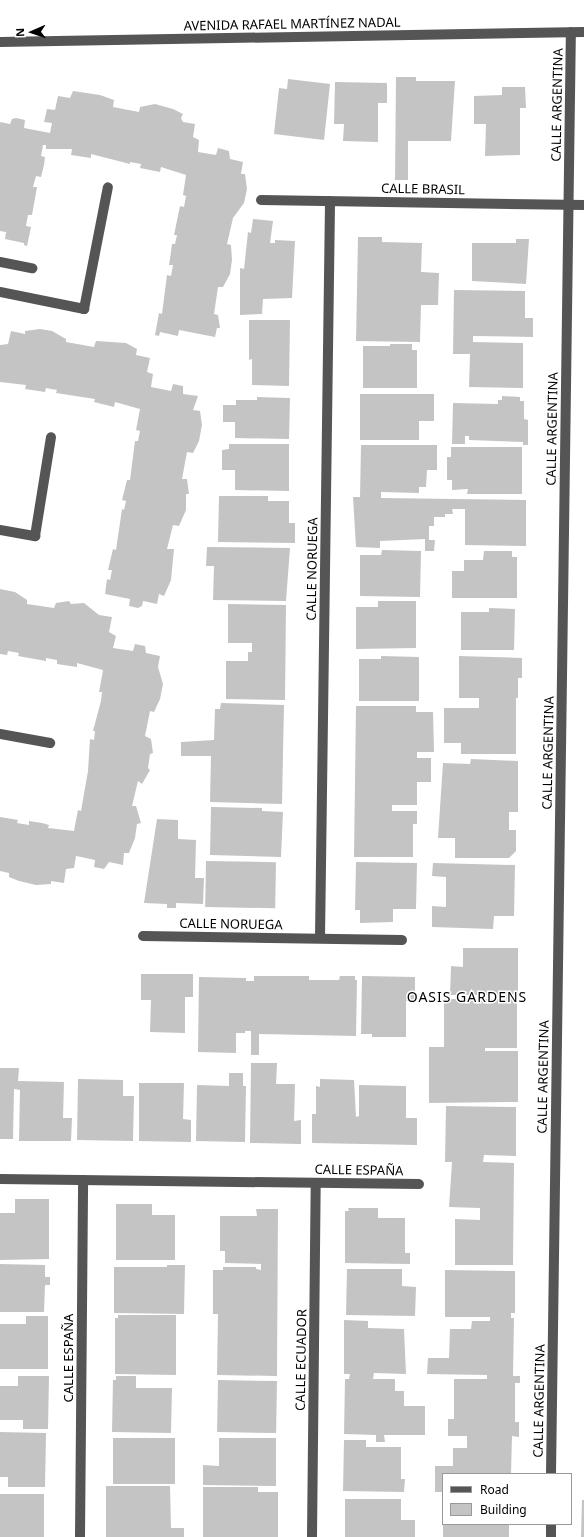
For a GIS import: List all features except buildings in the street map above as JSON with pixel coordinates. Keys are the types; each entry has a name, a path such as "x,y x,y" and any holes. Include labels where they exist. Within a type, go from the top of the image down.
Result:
{"street":[{"name":"CALLE ARGENTINA","path":"551,1473 571,32"},
{"name":"AVENIDA RAFAEL MARTÍNEZ NADAL","path":"0,42 584,32"},
{"path":"0,292 84,309 108,187"},
{"name":"CALLE BRASIL","path":"261,200 584,205"},
{"name":"CALLE NORUEGA","path":"320,938 330,201"},
{"path":"0,262 32,268"},
{"path":"0,530 34,536 51,437"},
{"path":"0,734 50,743"},
{"name":"CALLE NORUEGA","path":"142,936 402,940"},
{"name":"CALLE ESPAÑA","path":"0,1179 419,1184"},
{"name":"CALLE ESPAÑA","path":"80,1537 83,1180"},
{"name":"CALLE ECUADOR","path":"312,1537 316,1182"},
{"path":"551,1525 551,1537"}],"district":[{"name":"OASIS GARDENS","path":"467,997"}]}
